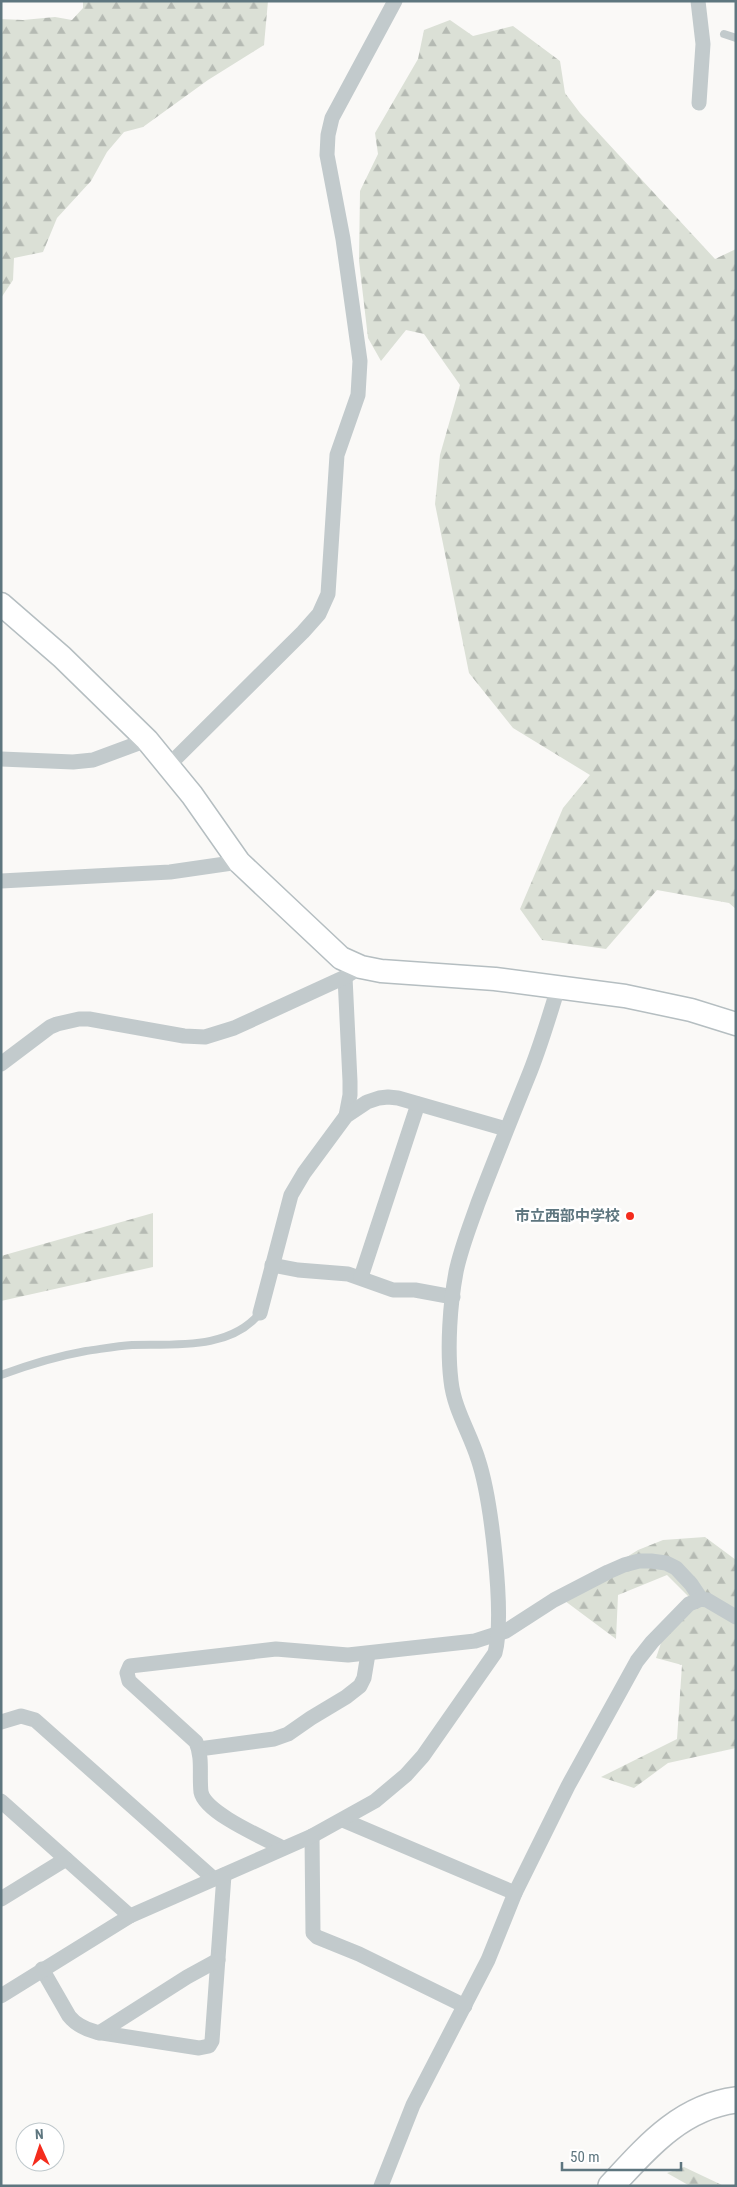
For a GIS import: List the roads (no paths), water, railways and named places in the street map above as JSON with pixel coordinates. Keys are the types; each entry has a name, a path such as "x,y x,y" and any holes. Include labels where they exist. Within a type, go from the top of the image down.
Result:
{"main road":[{"path":"611,2186 643,2151 676,2123 706,2106 736,2100"}],"street":[{"path":"169,765 303,632 318,614 328,594 337,455 358,395 360,361 343,239 327,155 328,135 332,118 396,1"},
{"path":"698,1 703,44 699,103"},
{"path":"1,604 43,639 147,740 169,765 240,862 341,958 353,972 350,1095 346,1116"},
{"path":"1,759 73,762 93,760 147,740"},
{"path":"1,881 170,872 240,862"},
{"path":"1,1064 50,1027 57,1024 89,1019 184,1036 205,1037 234,1028 353,972 495,979 648,1000 698,1012 736,1024"},
{"path":"1,1996 130,1916 312,1836 375,1801 406,1775 423,1756 495,1653 498,1634 492,1536 479,1461 458,1410 451,1381 453,1297 456,1272 466,1237 528,1076 558,988"},
{"path":"260,1313 293,1190 346,1116 367,1102 379,1098 398,1098 506,1129"},
{"path":"362,1277 418,1104"},
{"path":"272,1265 298,1270 329,1271 362,1277 393,1290 415,1290 453,1297"},
{"path":"283,1848 217,1812 204,1800 201,1792 199,1749 190,1735 129,1681 127,1673 130,1666 276,1649 336,1655 368,1654 475,1641 498,1634 554,1600 624,1565 640,1561 651,1560 676,1568 691,1584 701,1599"},
{"path":"382,2186 413,2105 496,1942 515,1893 568,1786 637,1662 688,1604 701,1599 715,1603 736,1617"},
{"path":"199,1749 274,1739 288,1734 360,1686 364,1678 368,1654"},
{"path":"1,1722 21,1716 36,1720 219,1877"},
{"path":"1,1801 130,1916"},
{"path":"343,1820 515,1893"},
{"path":"312,1836 314,1933 318,1937 406,1976 465,2006"},
{"path":"1,1899 66,1859"},
{"path":"42,1969 74,2022 83,2028 99,2033 199,2048 209,2046 212,2041 218,1960 219,1877"},
{"path":"99,2033 187,1977 218,1960"}],"lane":[{"path":"724,34 736,38"},
{"path":"1,1375 85,1351 130,1345 196,1343 223,1338 243,1329 253,1322 260,1313"}],"place":[{"name":"市立西部中学校","path":"630,1216"}]}
